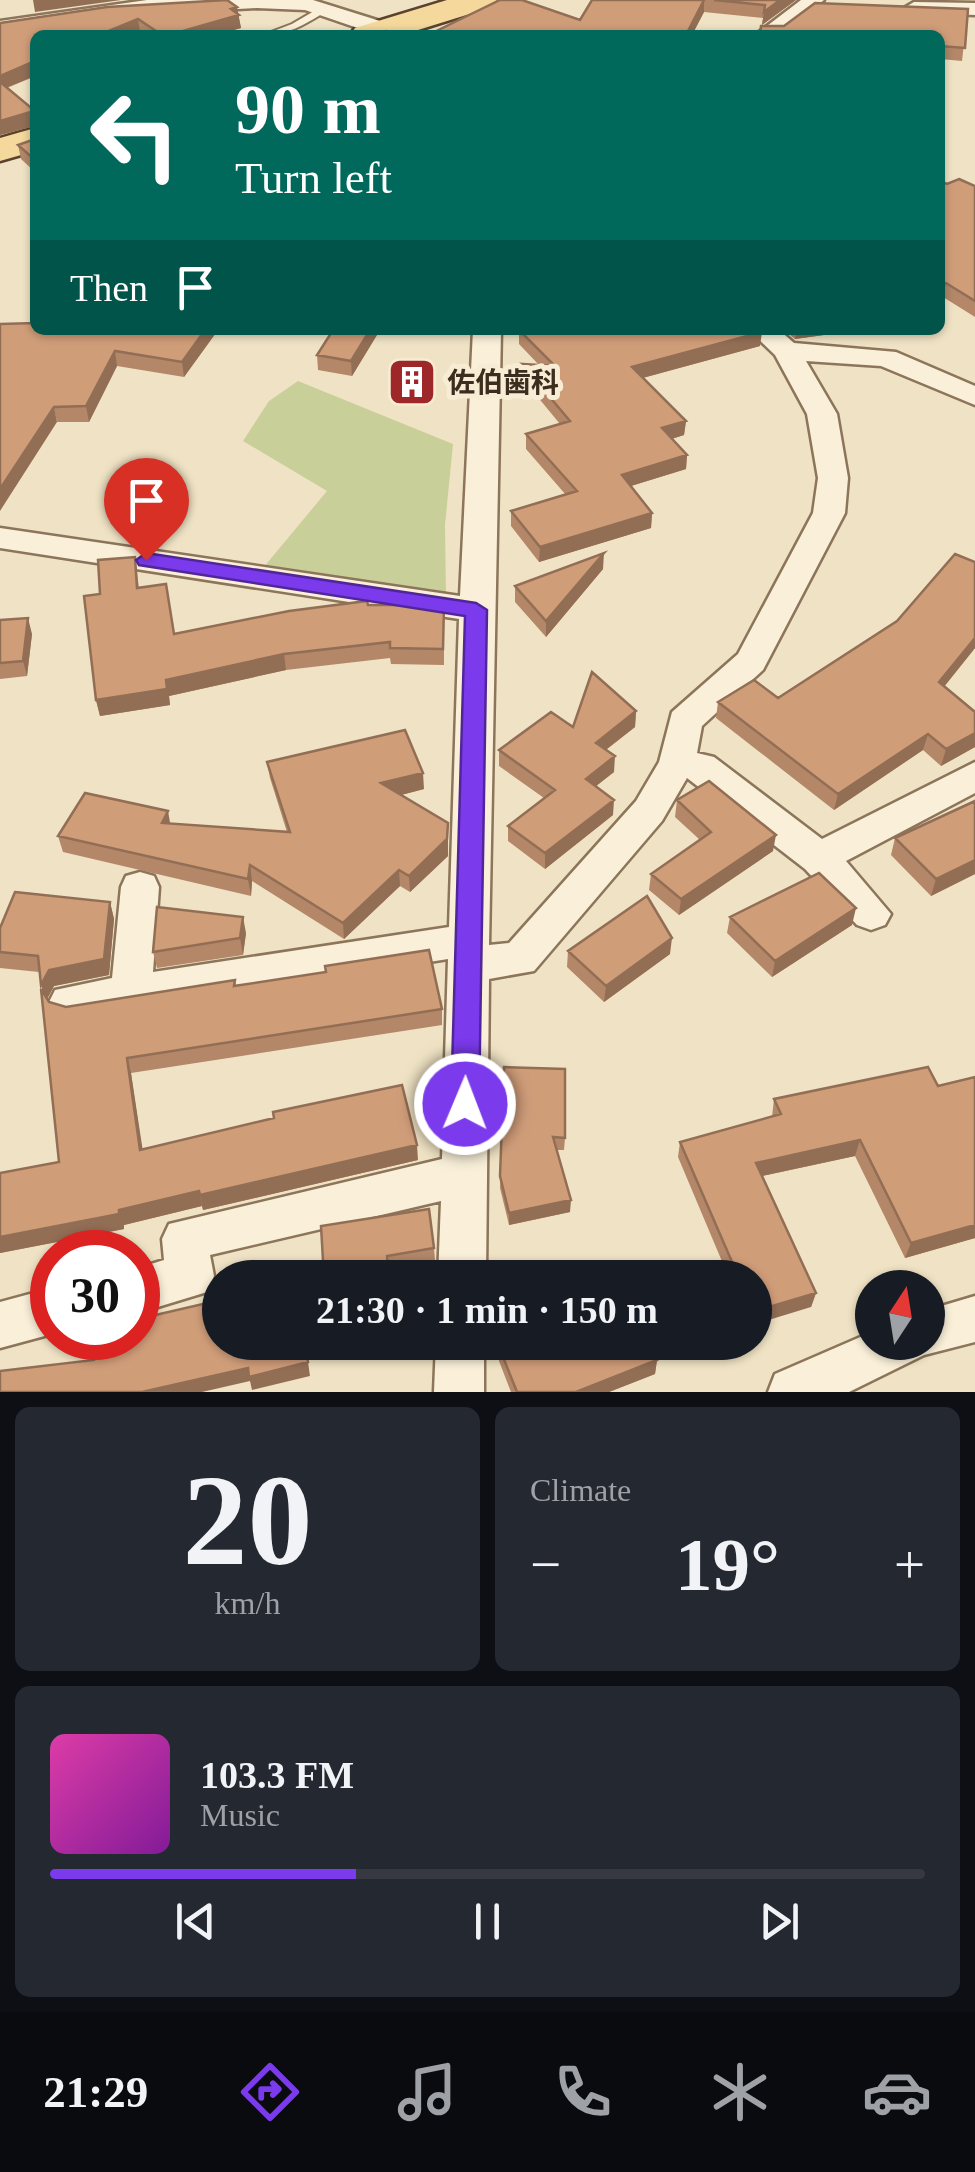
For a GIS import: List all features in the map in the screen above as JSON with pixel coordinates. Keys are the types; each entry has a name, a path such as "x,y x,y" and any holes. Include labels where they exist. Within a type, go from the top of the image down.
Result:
{"main road":[{"path":"391,30 480,0"},
{"path":"0,150 30,141"}],"street":[{"path":"0,27 51,14 170,2 295,2 374,30"},
{"path":"773,30 811,2 840,6"},
{"path":"891,8 975,9"},
{"path":"462,1260 476,610 488,335"},
{"path":"775,341 886,358 975,396"},
{"path":"70,1002 468,952 520,959 648,811 677,763 685,722 751,662 829,513 833,478 822,414 775,341"},
{"path":"0,538 476,610"},
{"path":"677,763 701,768 819,858 871,914"},
{"path":"819,858 975,776"},
{"path":"131,993 140,886"},
{"path":"160,1284 190,1276 186,1239 464,1175"},
{"path":"0,1325 30,1317"},
{"path":"945,1327 975,1319"},
{"path":"459,1392 460,1360"},
{"path":"793,1392 865,1360"}],"lane":[{"path":"284,30 320,10"},
{"path":"296,26 301,30"}],"green space":[{"path":"298,381 453,444 445,525 446,597 263,568 327,491 243,441 269,401"}],"building":[{"path":"227,0 237,7 231,9 239,15 186,30 154,30 138,19 111,30 30,30 30,63 0,76 0,23 107,7"},
{"path":"500,0 522,0 580,20 592,0 704,0 689,30 438,30"},
{"path":"714,0 780,0 764,12 765,5"},
{"path":"815,3 968,9 965,48 945,46 945,30 761,30 761,26 784,26"},
{"path":"0,82 30,107 30,112 0,121"},
{"path":"30,141 30,156 18,145"},
{"path":"959,179 975,186 975,301 945,283 947,184"},
{"path":"30,323 30,335 201,335 182,362 115,351 86,406 54,407 0,489 0,324"},
{"path":"330,335 367,335 351,361 317,355"},
{"path":"524,335 751,335 632,367 686,421 662,428 687,455 622,475 652,513 540,547 511,511 577,491 526,434 570,421 522,364 555,366"},
{"path":"604,553 546,621 515,586"},
{"path":"955,554 975,562 975,638 939,682 975,712 975,733 946,749 928,734 838,794 718,702 754,680 778,698 897,621"},
{"path":"135,557 137,588 166,584 174,634 289,611 367,601 368,605 444,605 443,649 390,648 390,642 284,654 166,680 167,689 96,700 84,596 100,594 98,560"},
{"path":"28,618 23,661 0,663 0,620"},
{"path":"592,672 636,711 596,743 615,756 586,779 614,800 545,853 508,826 555,790 499,750 551,712 573,727"},
{"path":"405,730 423,773 381,783 448,823 447,839 409,876 399,870 343,923 250,865 248,879 58,836 85,793 168,811 162,823 290,832 267,762"},
{"path":"709,781 776,835 681,899 651,874 711,832 677,800"},
{"path":"975,801 975,860 936,879 895,838"},
{"path":"819,873 856,908 775,961 730,917"},
{"path":"15,892 110,902 104,959 49,970 41,985 38,956 0,952 0,928"},
{"path":"647,896 672,938 606,986 568,951"},
{"path":"157,907 243,917 240,938 153,952"},
{"path":"429,950 442,1009 127,1058 140,1150 274,1118 273,1112 402,1085 417,1145 200,1195 199,1191 119,1210 119,1214 0,1237 0,1173 59,1162 41,989 49,1002 66,1007 235,980 234,986 326,972 325,966"},
{"path":"504,1067 565,1069 565,1138 553,1137 571,1200 509,1213 500,1176"},
{"path":"928,1067 938,1086 975,1077 975,1225 911,1243 860,1140 756,1163 816,1293 772,1306 772,1260 731,1260 680,1142 781,1114 774,1099"},
{"path":"429,1209 434,1248 387,1256 387,1260 323,1260 321,1226"},
{"path":"202,1304 202,1360 308,1362 249,1377 248,1368 142,1392 0,1392 0,1371 94,1360 160,1360 160,1314"},
{"path":"504,1360 657,1360 576,1392 517,1392"}],"place":[{"name":"佐伯歯科","path":"412,382"}],"route":[{"path":"146,560 476,610 465,1104"}]}
